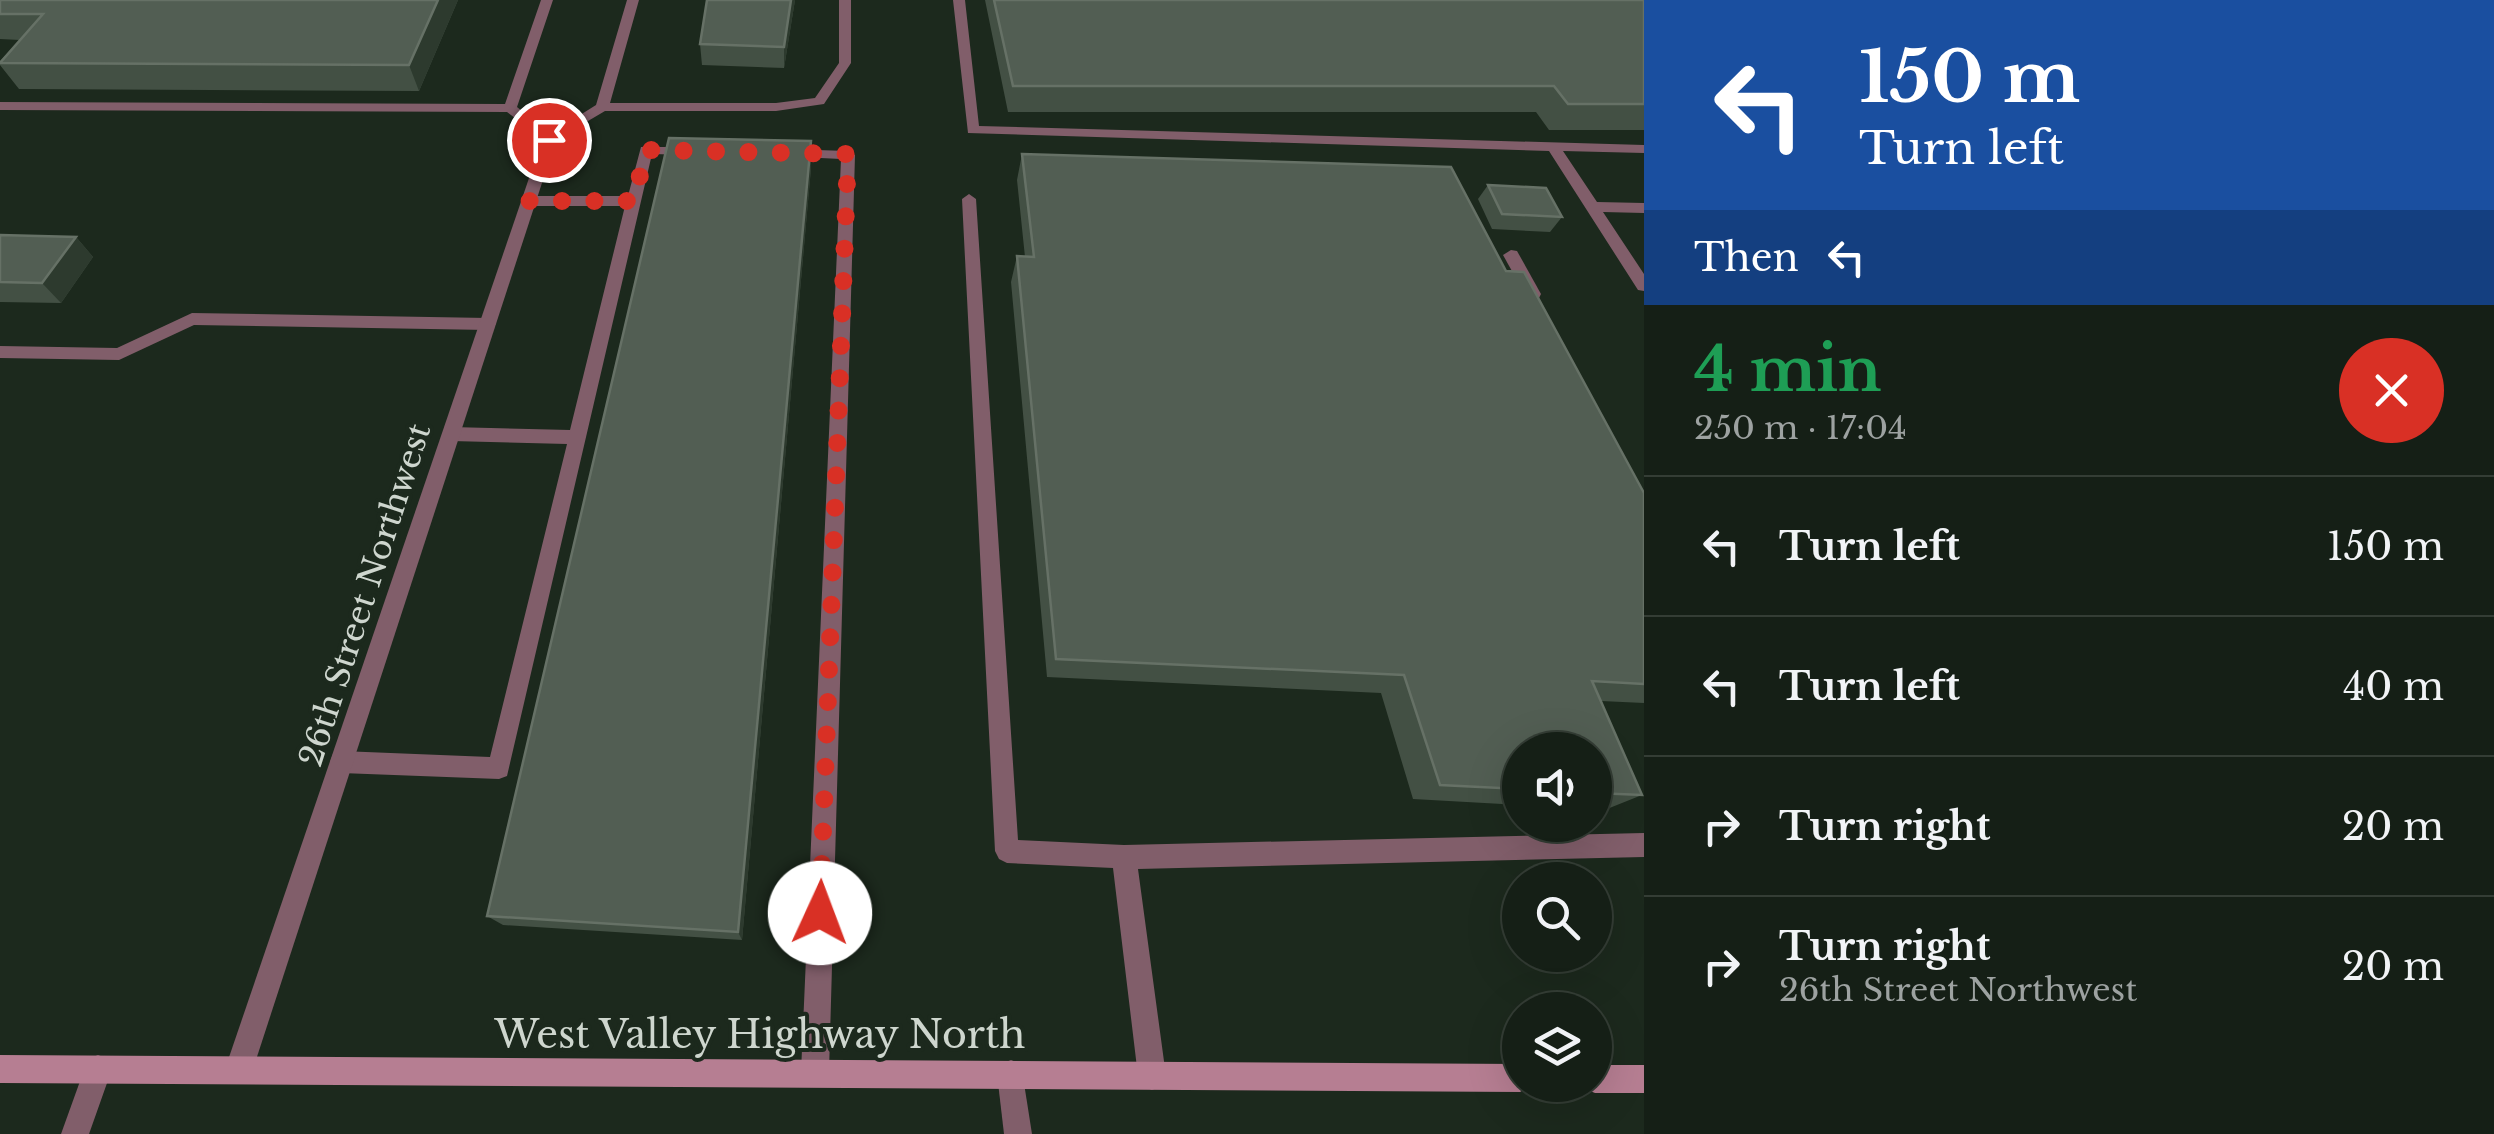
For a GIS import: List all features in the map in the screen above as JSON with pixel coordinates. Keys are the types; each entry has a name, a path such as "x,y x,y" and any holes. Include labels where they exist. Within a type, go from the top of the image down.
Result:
{"main road":[{"name":"West Valley Highway North","path":"0,1069 1502,1078"},
{"path":"1612,1079 1644,1079"}],"street":[{"path":"510,108 548,0"},
{"path":"602,107 633,0"},
{"path":"0,106 510,108 549,140 602,107 776,107 819,101 845,63 845,0"},
{"path":"959,0 973,130 1644,149"},
{"name":"26th Street Northwest","path":"239,1069 549,140"},
{"path":"1554,148 1644,286"},
{"path":"341,762 499,768 646,150 719,152"},
{"path":"756,152 848,154 815,1072"},
{"path":"969,198 1007,851 1124,857 1644,845"},
{"path":"529,201 634,201"},
{"path":"1593,207 1644,208"},
{"path":"1512,255 1540,307"},
{"path":"0,352 119,354 192,319 488,324"},
{"path":"451,434 578,437"},
{"path":"1124,857 1152,1076"},
{"path":"74,1134 98,1069"},
{"path":"1011,1074 1018,1134"}],"building":[{"path":"0,0 438,0 409,65 0,63 43,14 0,14"},
{"path":"707,0 791,0 784,47 700,44"},
{"path":"994,0 1644,0 1644,104 1568,104 1554,86 1013,86"},
{"path":"669,138 811,141 738,932 487,916"},
{"path":"1022,154 1451,167 1506,271 1524,272 1644,493 1644,684 1592,681 1642,795 1612,794 1612,732 1502,732 1502,788 1440,785 1404,675 1056,659 1017,256 1034,257"},
{"path":"1488,185 1546,188 1562,217 1502,214"},
{"path":"0,235 76,237 42,283 0,282"}],"route":[{"path":"549,140 529,201 634,201 646,150 848,154 820,913"}]}
